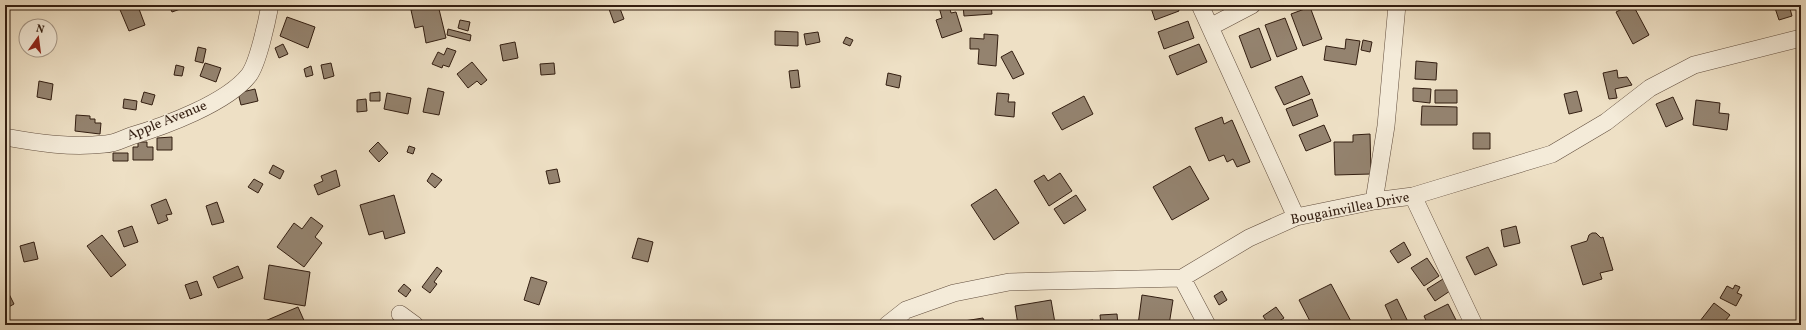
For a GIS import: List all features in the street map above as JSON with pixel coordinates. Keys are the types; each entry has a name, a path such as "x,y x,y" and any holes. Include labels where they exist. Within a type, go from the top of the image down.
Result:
{"street":[{"name":"Apple Avenue","path":"5,137 73,147 107,144 151,130 207,106 235,88 250,74 264,31 270,5"},
{"path":"1200,5 1296,217"},
{"path":"1210,27 1252,5"},
{"path":"1374,201 1386,126 1397,5"},
{"name":"Bougainvillea Drive","path":"887,325 906,310 954,293 1009,282 1182,278 1249,238 1296,217 1374,201 1413,196 1552,154 1606,122 1650,88 1694,66 1801,38"},
{"path":"1413,196 1474,325"},
{"path":"1182,278 1207,325"},
{"path":"400,314 415,325"}],"building":[{"path":"118,5 141,5 142,8 139,9 145,25 129,31"},
{"path":"169,5 182,5 183,8 172,12"},
{"path":"438,5 446,38 426,43 423,26 415,28 411,10"},
{"path":"940,5 949,5 951,13 956,12 962,31 942,38 936,20 942,18 939,7 941,7"},
{"path":"963,5 991,5 992,14 964,16"},
{"path":"1150,5 1177,5 1179,11 1155,20"},
{"path":"1633,5 1649,35 1633,44 1616,12"},
{"path":"1774,5 1789,5 1792,16 1779,20"},
{"path":"619,6 624,19 614,23 609,9"},
{"path":"1310,7 1322,39 1303,46 1291,14"},
{"path":"287,17 315,27 308,48 280,36"},
{"path":"1285,18 1297,49 1277,57 1265,25"},
{"path":"460,20 470,22 468,31 458,28"},
{"path":"1188,21 1194,38 1164,49 1158,32"},
{"path":"1259,28 1271,60 1251,68 1239,36"},
{"path":"448,29 471,35 470,41 447,35"},
{"path":"775,31 798,32 798,46 775,45"},
{"path":"818,32 820,42 806,45 804,34"},
{"path":"984,34 998,35 996,66 978,64 979,49 970,49 970,38 984,39"},
{"path":"846,37 853,40 850,46 843,43"},
{"path":"1346,39 1360,41 1356,65 1324,60 1326,46 1345,49"},
{"path":"1363,40 1372,42 1370,52 1361,50"},
{"path":"515,42 518,58 503,61 500,45"},
{"path":"283,44 288,54 279,58 275,48"},
{"path":"1199,44 1207,62 1177,75 1169,56"},
{"path":"198,47 206,49 203,63 195,61"},
{"path":"447,48 456,51 449,67 443,65 442,68 432,64 438,52 444,55"},
{"path":"1012,51 1024,74 1013,79 1001,57"},
{"path":"1416,61 1437,63 1436,80 1415,79"},
{"path":"472,62 487,80 481,85 477,81 468,88 457,74"},
{"path":"205,63 221,68 216,82 200,76"},
{"path":"331,63 334,76 324,79 321,65"},
{"path":"554,63 555,74 541,75 540,64"},
{"path":"176,65 184,67 182,76 174,75"},
{"path":"311,66 313,75 306,77 304,69"},
{"path":"798,70 800,87 791,88 789,71"},
{"path":"1617,70 1618,78 1627,77 1632,85 1615,89 1617,98 1609,99 1603,73"},
{"path":"888,73 901,76 899,88 886,85"},
{"path":"1302,76 1310,94 1284,105 1275,87"},
{"path":"39,81 53,84 51,100 37,97"},
{"path":"428,88 444,92 439,115 423,112"},
{"path":"1413,88 1431,89 1430,103 1413,101"},
{"path":"255,89 258,101 241,105 238,93"},
{"path":"1435,90 1457,90 1457,103 1435,103"},
{"path":"1577,91 1582,111 1569,114 1564,94"},
{"path":"144,92 155,95 152,105 141,102"},
{"path":"380,92 380,101 370,101 370,93"},
{"path":"387,93 411,98 408,114 384,109"},
{"path":"997,93 1009,94 1008,102 1015,102 1014,117 995,115"},
{"path":"1084,96 1093,114 1062,130 1052,113"},
{"path":"1673,97 1683,119 1666,127 1656,104"},
{"path":"124,99 137,101 136,110 123,108"},
{"path":"366,99 367,111 357,112 357,100"},
{"path":"1312,99 1318,116 1293,126 1286,109"},
{"path":"1696,100 1720,103 1719,113 1729,114 1727,130 1693,125"},
{"path":"1422,106 1457,107 1457,125 1421,125"},
{"path":"76,115 90,116 90,119 95,119 95,123 101,123 100,134 75,131"},
{"path":"1222,117 1224,124 1232,120 1250,162 1237,167 1233,159 1227,162 1224,155 1209,161 1195,128"},
{"path":"1324,125 1331,141 1306,151 1299,135"},
{"path":"1473,133 1490,133 1490,149 1473,149"},
{"path":"1370,134 1371,174 1335,175 1334,142 1353,142 1353,135"},
{"path":"172,137 172,150 157,150 157,138"},
{"path":"138,142 147,142 147,147 153,147 153,160 133,160 133,147 138,147"},
{"path":"378,142 388,153 379,162 369,151"},
{"path":"409,146 415,148 413,154 407,152"},
{"path":"113,153 128,153 128,161 113,161"},
{"path":"273,165 284,171 280,179 269,173"},
{"path":"1190,166 1209,199 1172,220 1153,187"},
{"path":"557,169 560,182 549,184 546,171"},
{"path":"336,170 340,186 318,195 314,185 323,181 321,176"},
{"path":"432,173 442,180 435,188 427,181"},
{"path":"1060,173 1072,191 1049,206 1034,181 1044,175 1048,181"},
{"path":"254,179 263,184 258,193 248,187"},
{"path":"996,189 1019,223 994,240 971,205"},
{"path":"394,195 405,233 385,239 383,231 369,235 360,205"},
{"path":"1076,195 1086,210 1064,224 1054,209"},
{"path":"166,199 172,214 166,215 168,220 158,224 151,205"},
{"path":"217,202 224,222 212,225 206,206"},
{"path":"311,217 323,226 315,237 322,243 304,267 277,247 294,223 302,229"},
{"path":"132,226 138,242 124,247 118,231"},
{"path":"1516,226 1520,243 1504,247 1501,230"},
{"path":"1596,233 1601,238 1603,237 1613,270 1600,273 1602,279 1583,285 1571,246 1587,241 1589,235"},
{"path":"102,235 126,265 111,277 87,246"},
{"path":"638,238 653,242 648,262 632,258"},
{"path":"34,242 38,259 24,262 20,246"},
{"path":"1404,242 1411,255 1398,263 1390,251"},
{"path":"1488,247 1497,265 1475,275 1466,257"},
{"path":"1427,258 1439,276 1424,286 1411,268"},
{"path":"269,265 310,272 305,306 264,299"},
{"path":"238,266 243,278 218,288 213,277"},
{"path":"437,267 442,271 434,282 437,284 430,293 422,287"},
{"path":"531,277 547,282 539,305 524,300"},
{"path":"1443,279 1450,291 1435,301 1427,289"},
{"path":"197,281 202,295 190,299 185,285"},
{"path":"404,284 411,290 406,297 398,291"},
{"path":"1331,284 1353,325 1312,325 1299,300"},
{"path":"1735,285 1740,287 1737,293 1742,295 1736,306 1720,298 1727,286 1733,289"},
{"path":"1222,291 1227,300 1219,305 1214,296"},
{"path":"9,294 14,304 5,309 5,296"},
{"path":"1142,295 1173,300 1169,325 1138,325"},
{"path":"1397,299 1409,324 1415,322 1417,325 1394,325 1385,305"},
{"path":"1051,300 1055,323 1018,325 1015,306"},
{"path":"1714,303 1730,315 1722,325 1705,325 1700,321"},
{"path":"1448,304 1458,324 1428,325 1424,316"},
{"path":"298,307 306,325 258,324"},
{"path":"1276,307 1284,318 1273,325 1269,325 1263,316"},
{"path":"1117,314 1118,325 1101,325 1100,315"},
{"path":"983,318 985,325 965,325 964,321"},
{"path":"1093,320 1094,325 1077,325 1077,322"}]}
